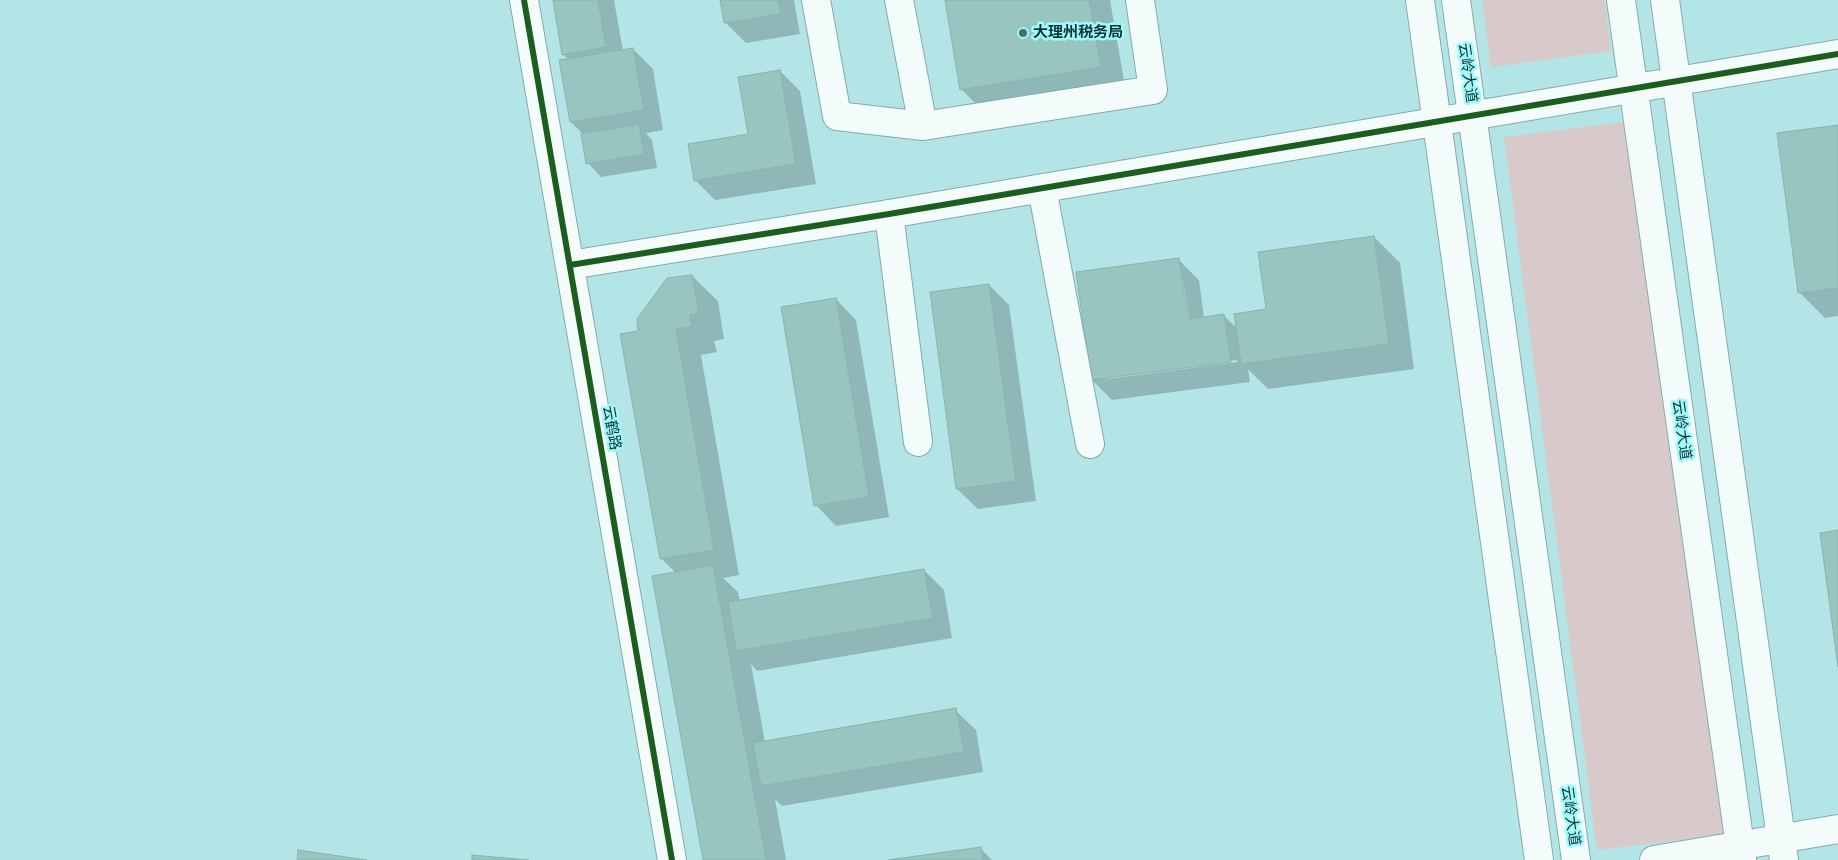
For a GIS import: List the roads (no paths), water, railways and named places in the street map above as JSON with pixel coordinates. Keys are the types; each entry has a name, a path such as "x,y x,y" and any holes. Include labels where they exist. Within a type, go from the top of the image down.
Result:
{"street":[{"name":"云鹤路","path":"524,0 672,860"},
{"path":"816,0 837,116 923,126 1153,90 1140,0"},
{"path":"900,0 923,126"},
{"path":"1420,0 1539,860"},
{"name":"云岭大道","path":"1456,0 1576,860"},
{"name":"云岭大道","path":"1621,0 1741,853"},
{"path":"1665,0 1782,849"},
{"path":"570,265 889,214 1838,54"},
{"path":"1042,188 1090,444"},
{"path":"889,214 918,442"},
{"path":"1654,860 1782,849 1838,829"}],"place":[{"name":"大理州税务局","path":"1023,33"}]}
